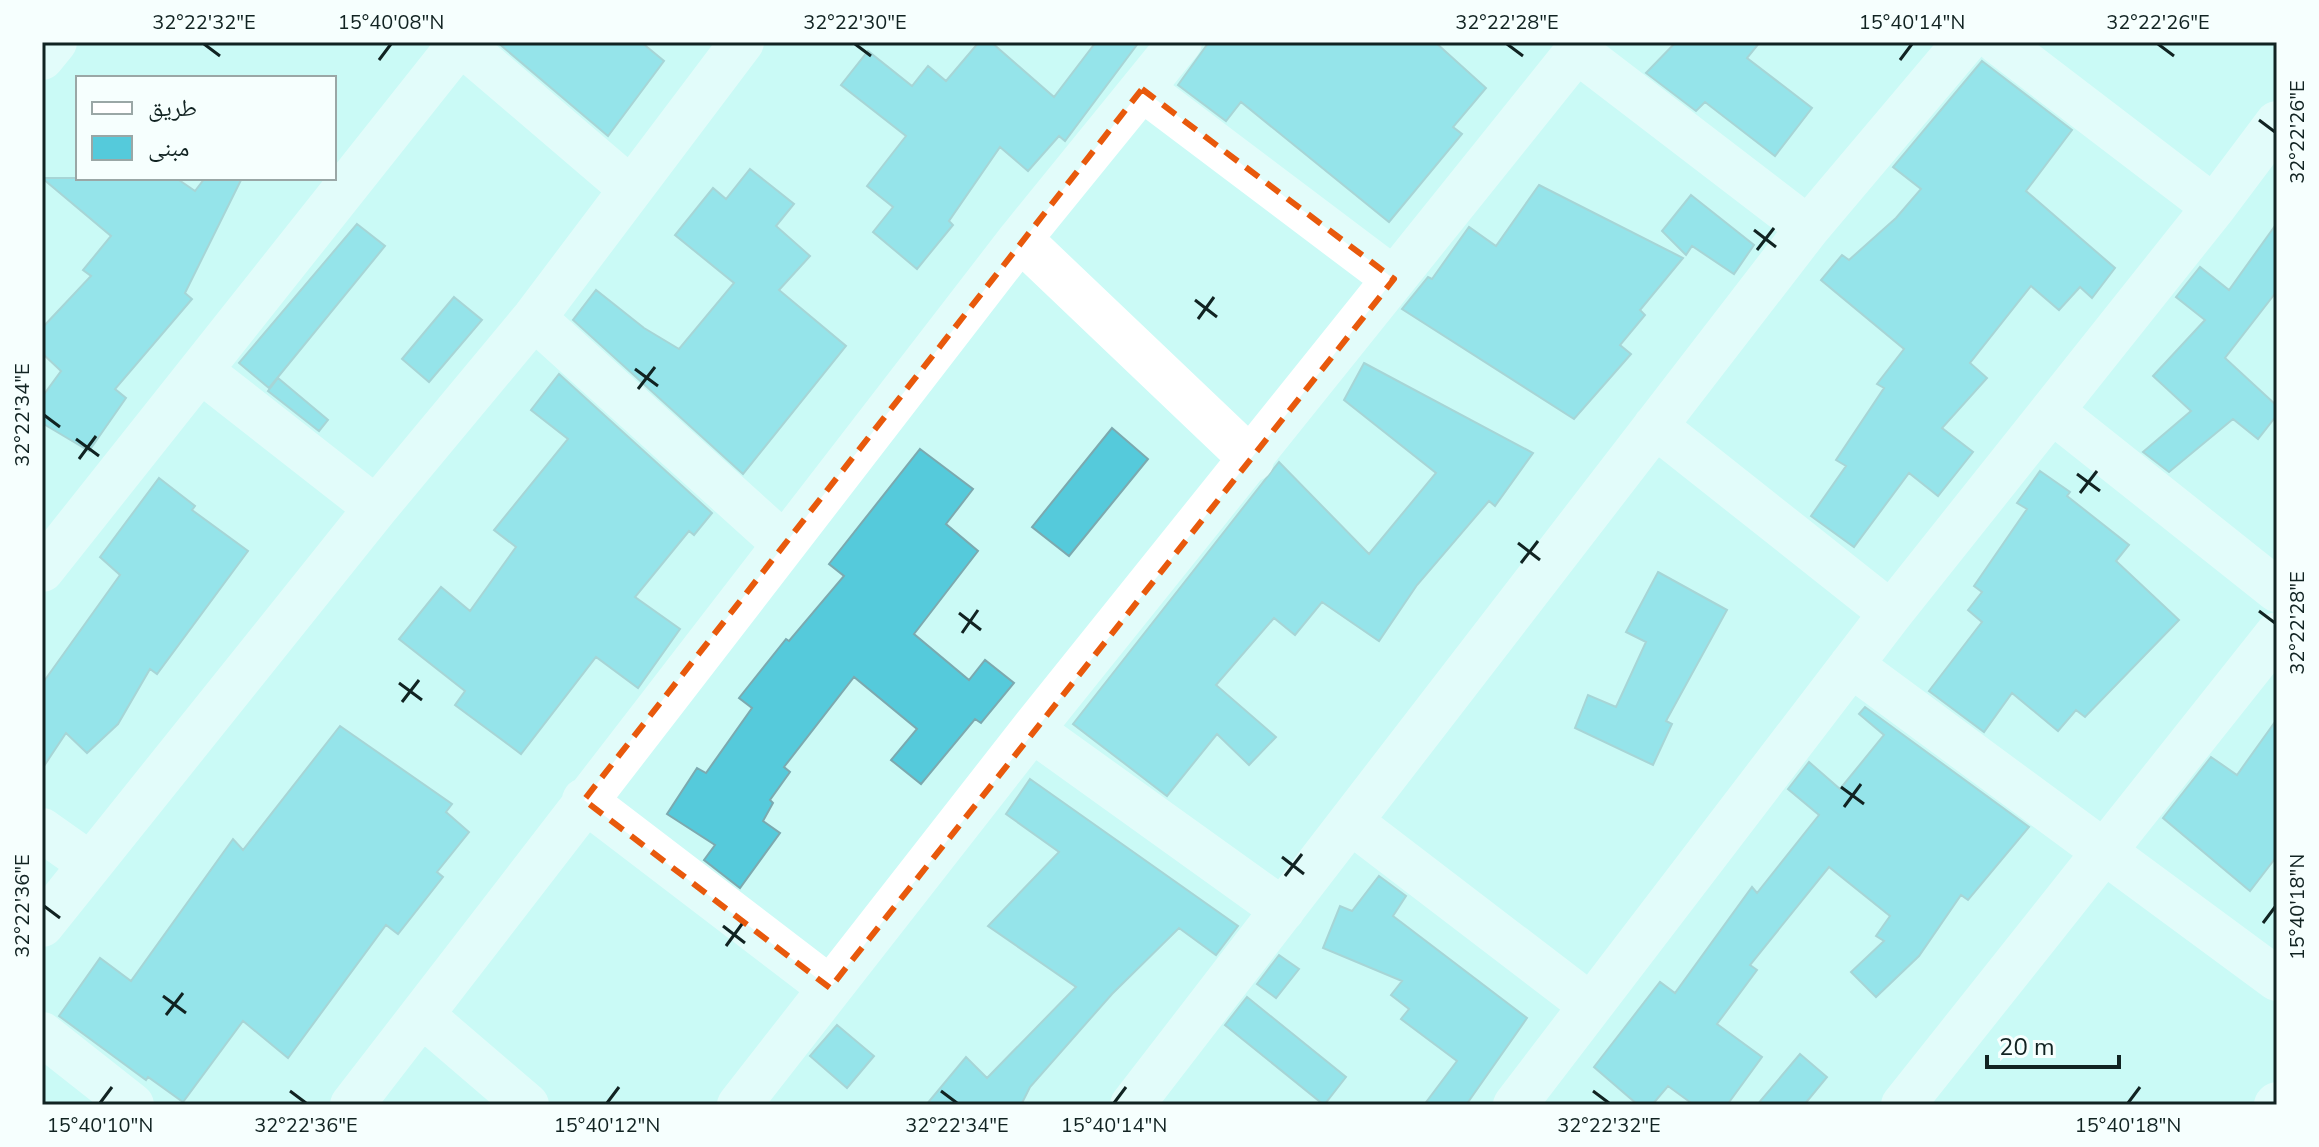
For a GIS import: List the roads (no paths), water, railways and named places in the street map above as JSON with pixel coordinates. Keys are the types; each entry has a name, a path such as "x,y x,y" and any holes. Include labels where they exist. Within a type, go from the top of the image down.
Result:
{"street":[{"path":"42,570 460,42 631,189"},
{"path":"42,925 376,508 534,318 742,42"},
{"path":"352,1105 584,800 1020,239 1180,42"},
{"path":"1132,1105 1808,228 1965,42"},
{"path":"1998,42 2214,207"},
{"path":"739,1105 1032,730 1252,460 1580,47 1808,228"},
{"path":"1142,89 1394,279"},
{"path":"1525,1101 1589,1004 1891,613 2053,412 2277,123"},
{"path":"1020,239 1252,460"},
{"path":"534,318 784,544"},
{"path":"201,371 376,508"},
{"path":"2053,412 2277,590"},
{"path":"1655,426 1891,613"},
{"path":"1903,1105 2277,634"},
{"path":"1851,665 2277,979"},
{"path":"1032,730 1283,910"},
{"path":"584,800 830,988"},
{"path":"1351,822 1589,1004"},
{"path":"42,830 90,864"},
{"path":"422,1015 527,1105"},
{"path":"42,1034 132,1105"}]}
